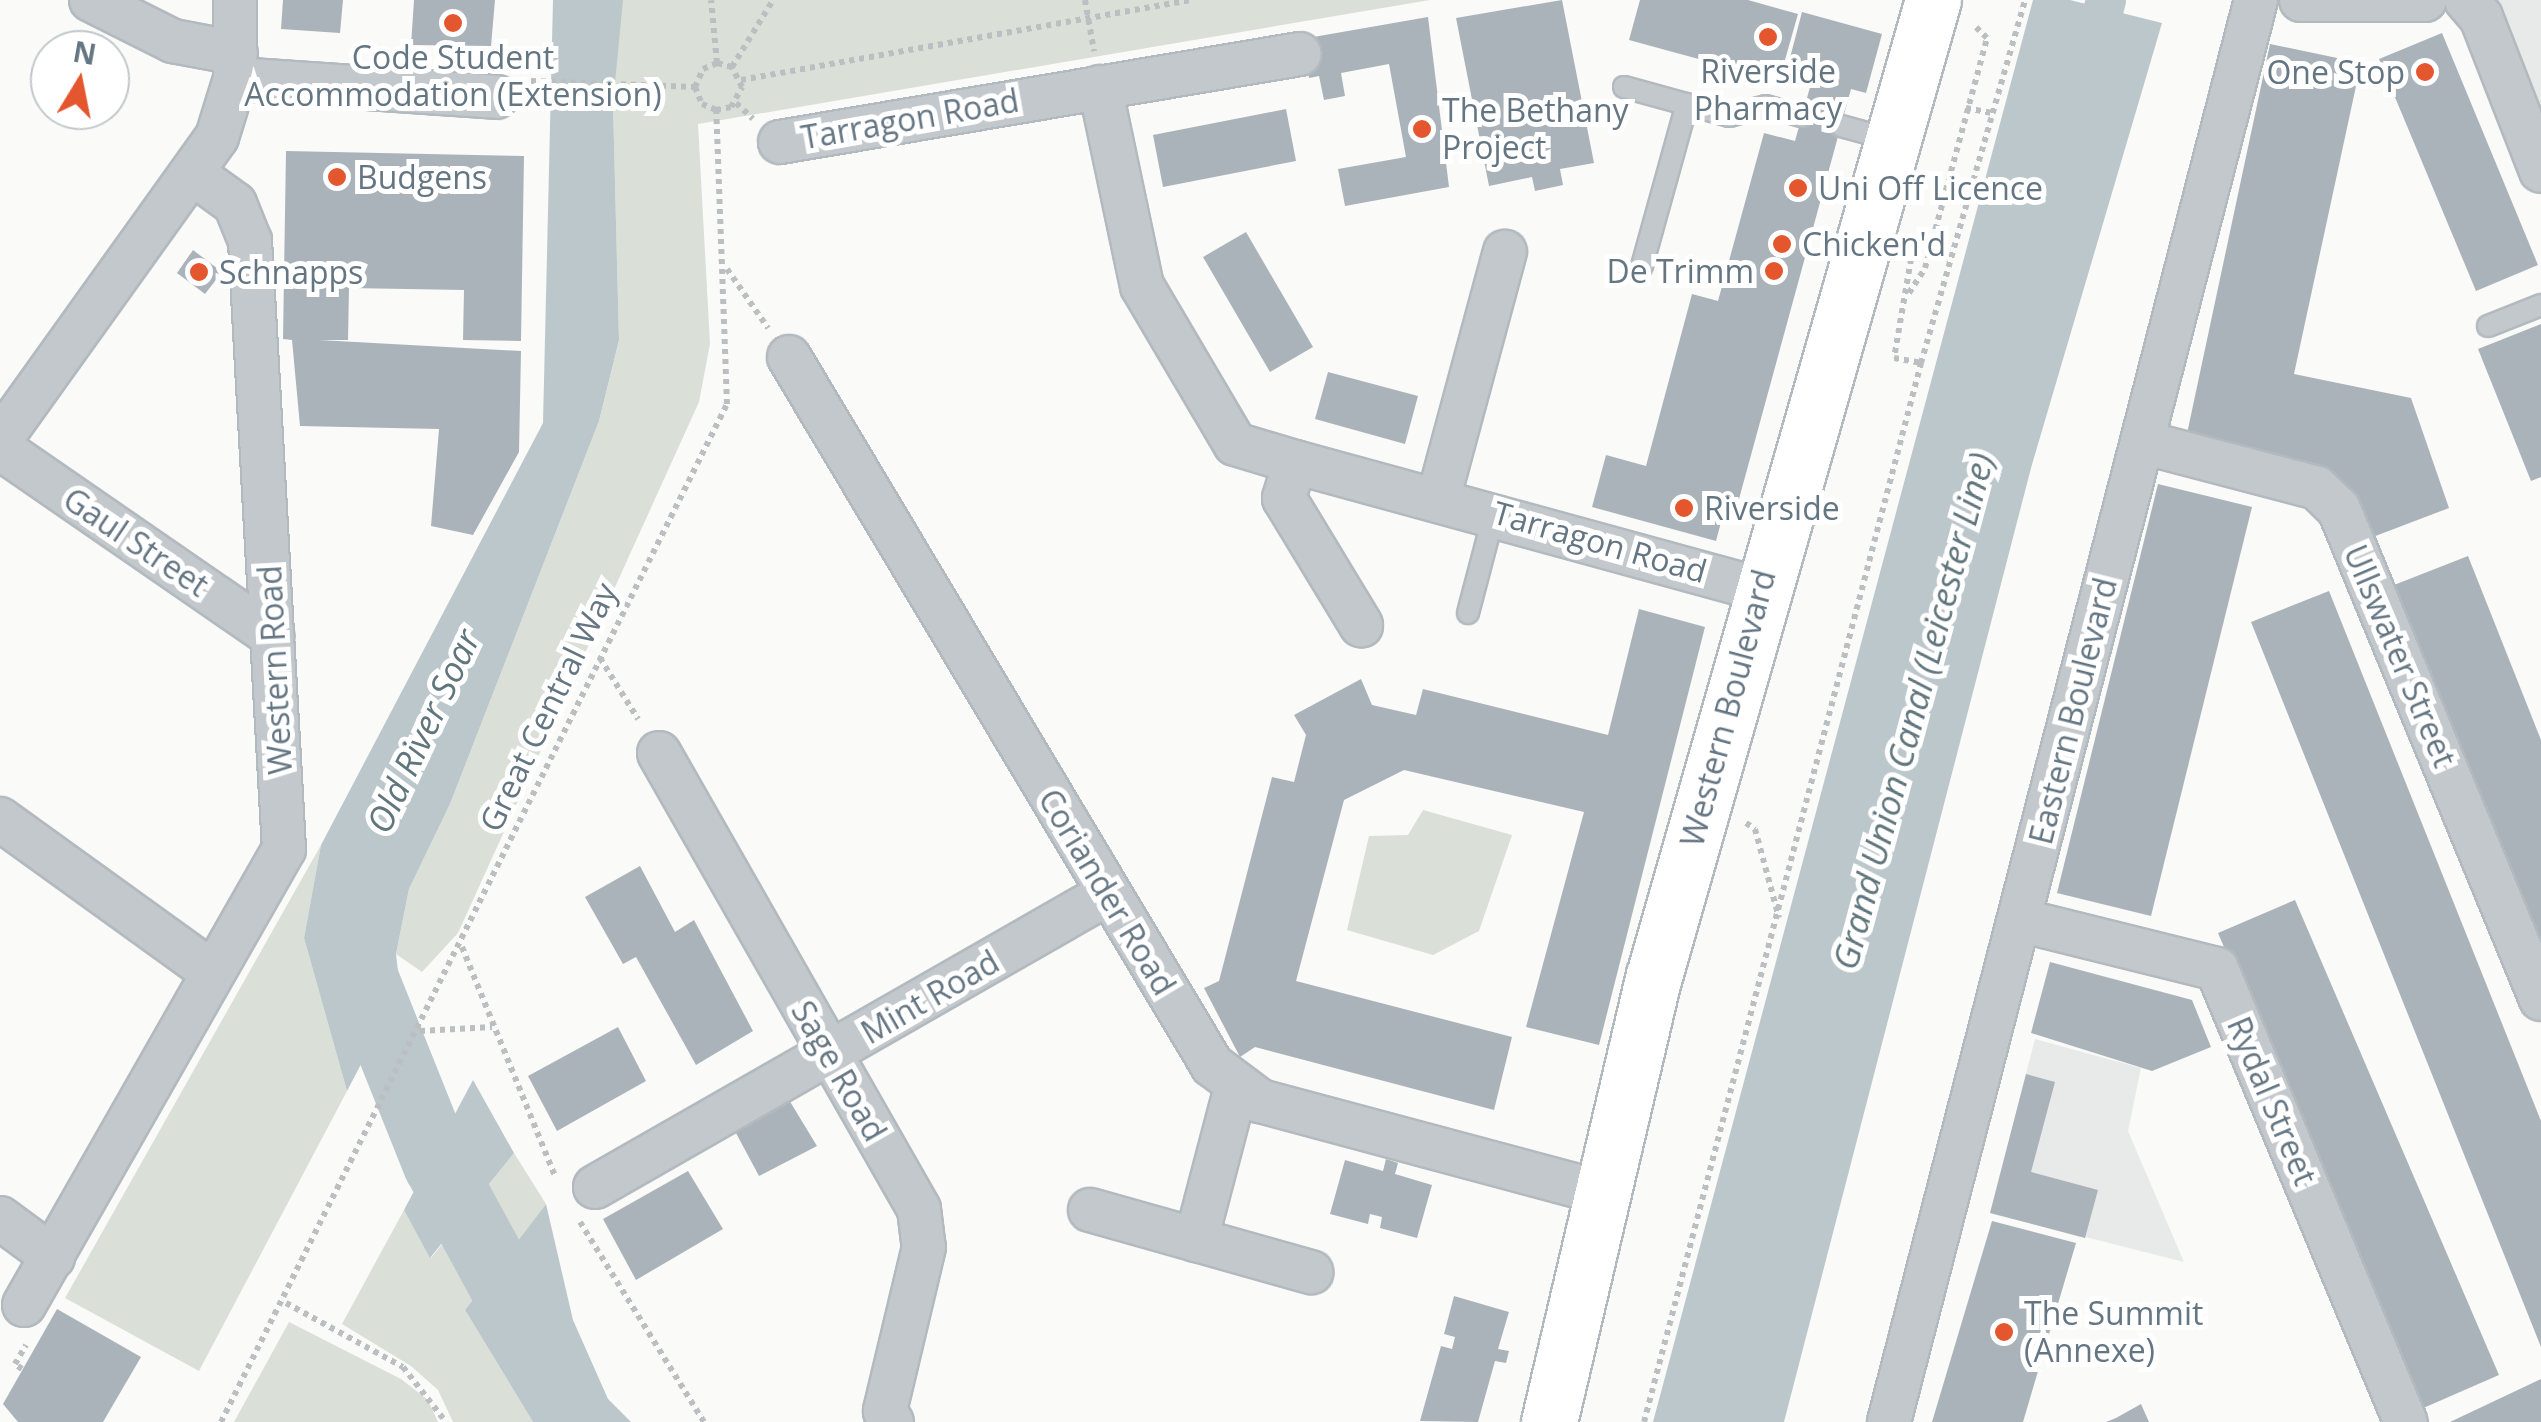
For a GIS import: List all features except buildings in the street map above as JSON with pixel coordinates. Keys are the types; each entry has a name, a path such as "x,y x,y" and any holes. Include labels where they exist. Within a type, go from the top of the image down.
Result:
{"street":[{"path":"92,0 236,66 507,88"},
{"path":"0,440 194,175 217,137 236,66 235,0"},
{"name":"Western Boulevard","path":"1549,1422 1704,796 1760,588 1865,132 1933,0"},
{"name":"Eastern Boulevard","path":"1889,1422 2256,0"},
{"path":"2300,0 2425,0"},
{"path":"2476,1 2541,171"},
{"name":"Tarragon Road","path":"780,142 1300,54"},
{"name":"Tarragon Road","path":"1100,87 1142,286 1235,444 1439,496 1760,588"},
{"name":"Western Road","path":"24,1305 284,849 250,241 236,204 194,175"},
{"path":"1439,496 1505,252"},
{"name":"Coriander Road","path":"789,357 1196,1044 1236,1088"},
{"name":"Ullswater Street","path":"2142,442 2317,488 2339,508 2541,999"},
{"name":"Gaul Street","path":"0,448 273,636"},
{"path":"1295,462 1284,498 1361,625"},
{"name":"Sage Road","path":"659,752 919,1209 924,1248 881,1418"},
{"path":"0,820 212,972"},
{"name":"Mint Road","path":"595,1187 1108,894"},
{"name":"Rydal Street","path":"2019,920 2217,970 2406,1422"},
{"path":"1196,1240 1236,1088 1606,1194"},
{"path":"1090,1210 1311,1272"},
{"path":"0,1218 54,1257"}],"lane":[{"path":"1624,88 1730,116 1766,106 1802,116"},
{"path":"1642,266 1686,104"},
{"path":"2488,326 2541,305"},
{"path":"1468,613 1494,512"}],"path":[{"path":"711,0 718,63"},
{"path":"732,67 773,0"},
{"path":"1085,0 1088,20"},
{"path":"741,80 1192,0"},
{"path":"1644,1422 1780,920 1922,363 2025,0"},
{"path":"1908,294 1924,268 1966,108 1984,30 1976,25 1971,43"},
{"path":"718,63 732,67 741,80 737,101 716,110 702,104 695,86 703,69 718,63"},
{"path":"507,88 661,90 695,86"},
{"path":"1951,116 1956,98"},
{"path":"1966,108 1990,113"},
{"name":"Great Central Way","path":"221,1422 286,1303 435,1002 599,656 727,404 726,268 716,110"},
{"path":"1916,242 1894,358 1922,363"},
{"path":"726,268 789,357"},
{"path":"599,656 659,752"},
{"path":"1704,796 1755,829 1780,920"},
{"path":"420,1030 492,1027"},
{"path":"286,1303 403,1367 446,1422"}],"shaded area":[{"path":"620,0 1430,0 698,124 710,344 699,402 458,933 422,972 396,954 409,889 450,804 599,421 619,340 613,103"},
{"path":"2488,0 2541,0 2541,137"},
{"path":"1423,810 1512,835 1479,931 1433,955 1347,930 1369,836 1408,835"},
{"path":"321,845 304,938 347,1091 199,1371 65,1298"},
{"path":"2035,1039 2141,1068 2128,1131 2184,1262 1990,1213"},
{"path":"514,1153 546,1204 465,1310 533,1422 453,1422 438,1390 411,1366 342,1324 404,1210 431,1258"},
{"path":"289,1322 401,1379 428,1400 438,1422 234,1422"}],"water":[{"path":"553,0 623,0 613,103 619,340 599,421 450,804 409,889 396,954 400,990 347,1091 304,938 321,845 543,423"},
{"path":"2033,0 2070,0 2162,23 2031,468 1784,1422 1653,1422"},
{"path":"473,1080 514,1153 430,1258 404,1210"},
{"path":"546,1204 573,1320 608,1399 631,1422 533,1422 465,1310"}],"waterway":[{"name":"Grand Union Canal (Leicester Line)","path":"2090,62 2106,0"},
{"name":"Old River Soar","path":"347,937 438,1164 578,1422"}],"place":[{"name":"Code Student Accommodation (Extension)","path":"453,23"},
{"name":"Riverside Pharmacy","path":"1768,37"},
{"name":"One Stop","path":"2425,72"},
{"name":"The Bethany Project","path":"1422,129"},
{"name":"Budgens","path":"337,177"},
{"name":"Uni Off Licence","path":"1798,188"},
{"name":"Chicken'd","path":"1782,244"},
{"name":"De Trimm","path":"1774,271"},
{"name":"Schnapps","path":"199,272"},
{"name":"Riverside","path":"1684,508"},
{"name":"The Summit (Annexe)","path":"2004,1332"}]}
